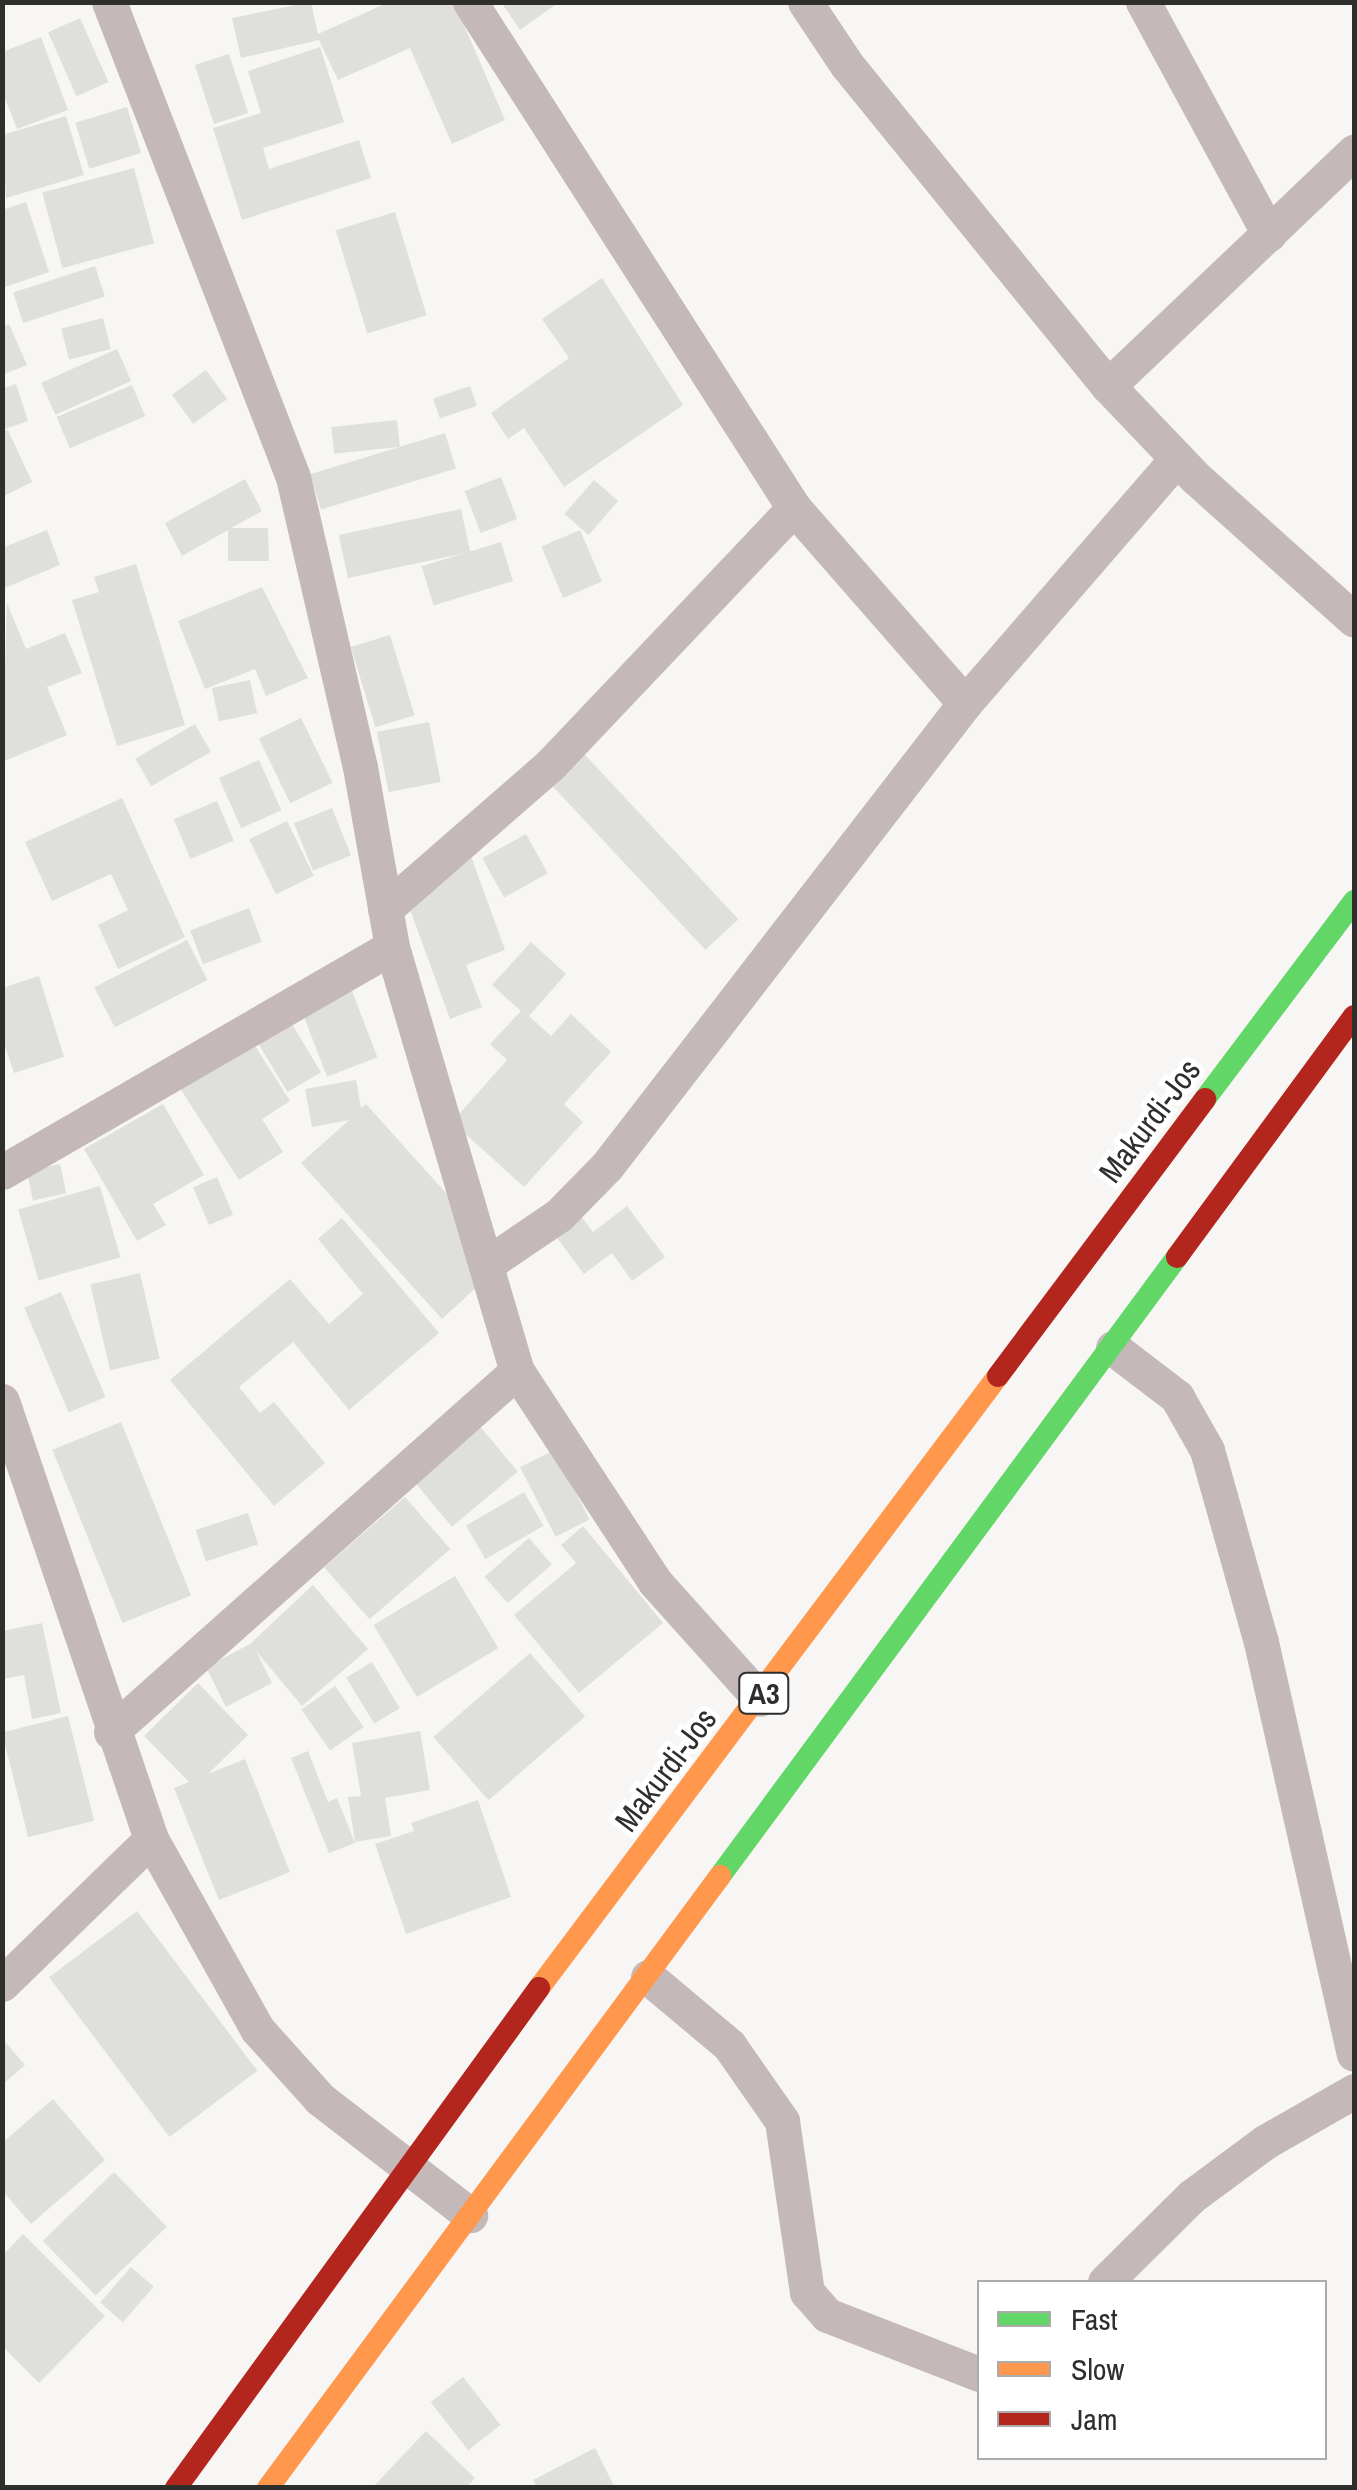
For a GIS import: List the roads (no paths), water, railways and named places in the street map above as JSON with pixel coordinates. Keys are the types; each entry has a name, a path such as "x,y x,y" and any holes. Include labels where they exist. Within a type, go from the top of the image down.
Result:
{"highway":[{"name":"Makurdi-Jos","path":"176,2488 406,2166 760,1699 1354,901"},
{"name":"A3","path":"268,2488 1113,1348 1354,1016"}],"street":[{"path":"109,2 293,477 392,947 517,1371 655,1582 760,1699"},
{"path":"470,2 794,508 965,703"},
{"path":"805,2 846,65 1108,386 1177,458 1354,620"},
{"path":"1143,2 1268,234"},
{"path":"1108,386 1354,152"},
{"path":"488,1263 559,1216 607,1166 965,703 1177,458"},
{"path":"386,908 552,764 794,508"},
{"path":"2,1172 392,947"},
{"path":"1113,1348 1176,1397 1207,1450 1261,1642 1354,2054"},
{"path":"111,1732 517,1371"},
{"path":"2,1401 111,1732 151,1839 256,2028 320,2099 470,2216"},
{"path":"2,1984 151,1839"},
{"path":"648,1977 729,2045 782,2121 807,2292 827,2315 977,2373"},
{"path":"1107,2280 1192,2196 1265,2142 1354,2090"}]}
